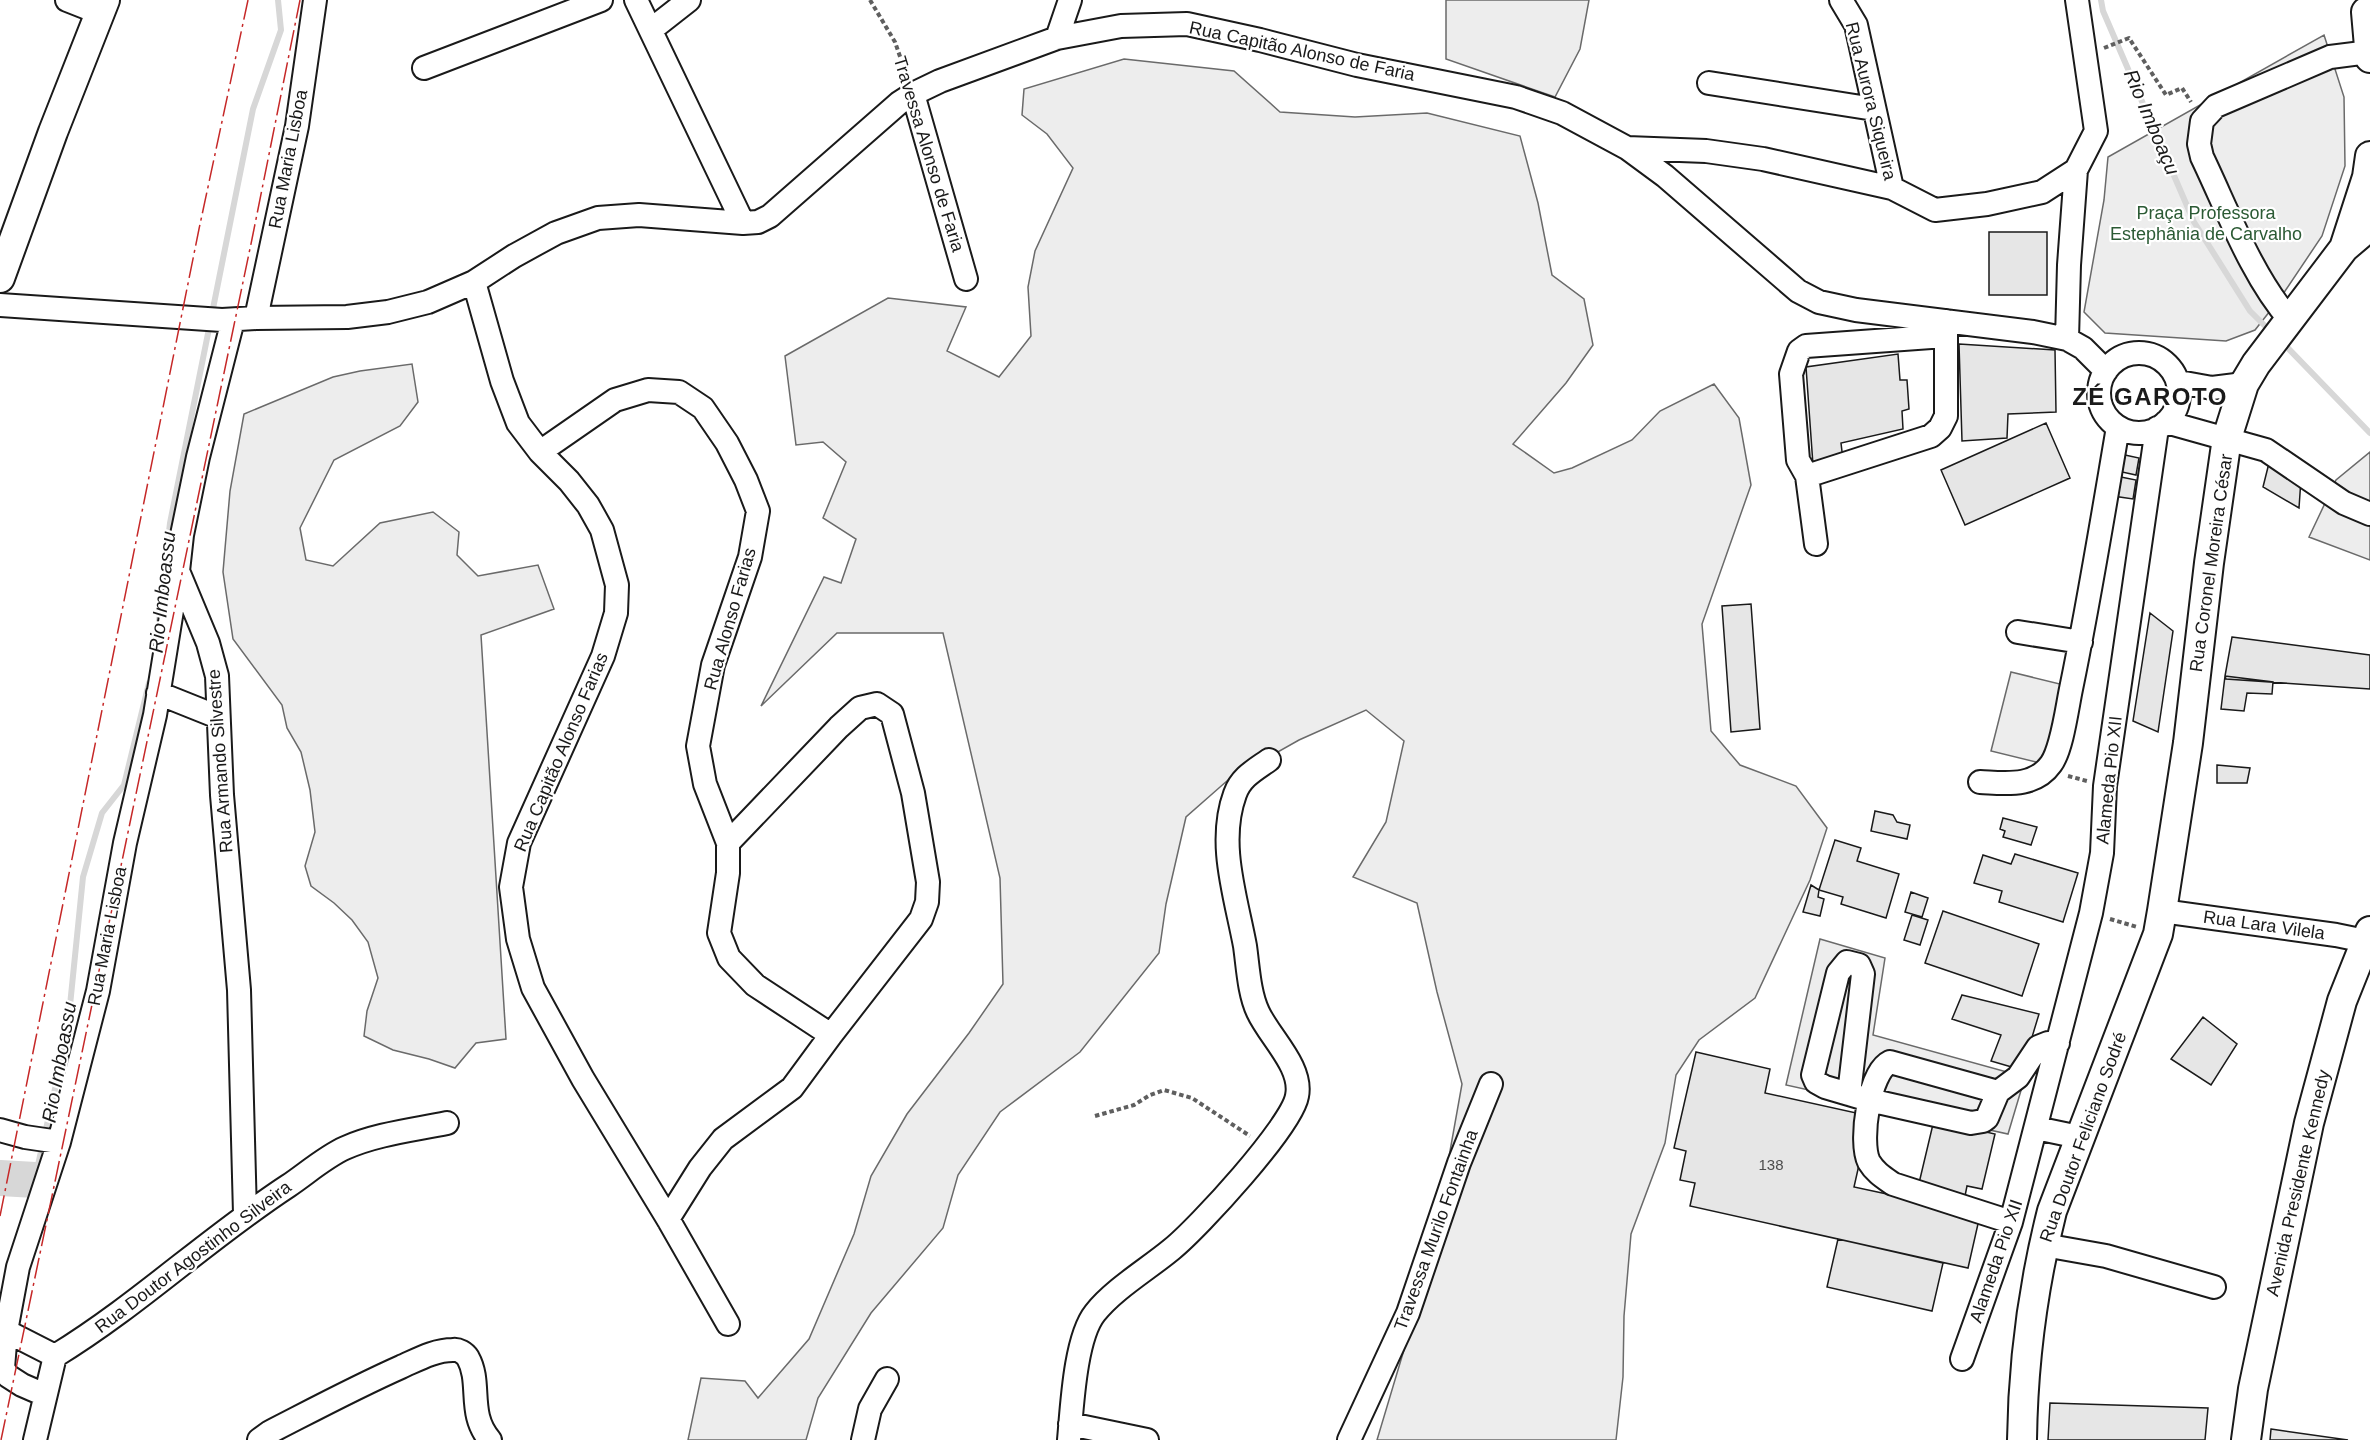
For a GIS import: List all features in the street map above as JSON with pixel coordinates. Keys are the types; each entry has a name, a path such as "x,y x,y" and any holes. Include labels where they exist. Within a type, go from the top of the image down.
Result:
{"main road":[{"path":"0,278 53,132 102,7"},
{"path":"2366,11 2370,58"},
{"path":"2344,248 2367,177 2370,156"},
{"path":"2344,248 2370,226"},
{"name":"Rua Coronel Moreira César","path":"2160,922 2188,743 2209,563 2227,438 2244,384 2265,351 2344,248"},
{"name":"Rua Doutor Feliciano Sodré","path":"2022,1440 2025,1367 2044,1245 2052,1211 2160,922"},
{"name":"Avenida Presidente Kennedy","path":"2246,1440 2253,1389 2309,1123 2342,1001 2368,937"}],"street":[{"path":"68,0 102,7"},
{"name":"Rua Maria Lisboa","path":"256,318 297,126 315,0"},
{"path":"424,68 601,0"},
{"path":"636,0 652,29 743,223"},
{"path":"652,29 689,0"},
{"path":"1057,38 1070,0"},
{"name":"Rua Aurora Siqueira","path":"1841,0 1856,25 1892,188 1935,210 1986,204 2042,192 2076,170"},
{"path":"2067,339 2069,265 2076,170 2096,130 2077,0"},
{"name":"Rua Capitão Alonso de Faria","path":"0,304 228,320 347,317 388,312 428,302 474,282 514,256 556,233 598,218 639,215 743,223 758,222 770,216 913,94 964,70 1057,38 1121,26 1157,23 1186,24 1260,40 1357,65 1516,97 1562,113 1627,148 1665,176 1798,291 1819,302 1946,329 2033,332 2067,339 2083,348 2106,371"},
{"path":"2289,321 2276,304 2240,237 2202,157 2199,144 2202,121 2216,106 2330,57 2370,52"},
{"path":"1709,83 1874,109"},
{"name":"Travessa Alonso de Faria","path":"913,94 966,279"},
{"name":"Rua Capitão Alonso de Faria","path":"1627,148 1706,151 1763,159 1892,188"},
{"path":"474,282 502,381 518,423 540,452"},
{"name":"Rua Armando Silvestre","path":"228,320 182,535 178,571 208,643 217,676 222,795 239,990 245,1214"},
{"path":"1807,476 1931,436 1940,428 1946,416 1946,329 1806,346 1799,351 1791,374 1798,460 1807,476 1816,544"},
{"path":"2140,353 2153,356 2165,363 2179,382 2178,399 2174,412 2162,425 2144,433 2130,432 2118,427 2108,419 2102,408 2099,395 2106,371 2115,361 2127,355 2140,353"},
{"path":"2179,382 2212,388 2244,384"},
{"name":"Rua Alonso Farias","path":"540,452 615,400 648,390 679,392 703,408 727,443 746,480 758,511 750,558 713,665 698,746 705,784 728,843"},
{"path":"2162,425 2227,438 2266,450 2344,503 2370,514"},
{"name":"Alameda Pio XII","path":"1962,1359 2011,1222 2091,914 2102,853 2105,786 2162,425"},
{"path":"1980,782 2022,784 2052,763 2062,734 2081,642 2118,427"},
{"name":"Rua Capitão Alonso Farias","path":"540,452 569,481 588,505 602,530 617,585 616,613 603,656 519,843 511,886 518,939 533,988 583,1079 668,1219 728,1324"},
{"name":"Rua Maria Lisboa","path":"45,1395 8,1376 3,1368 6,1331 43,1140 98,991 125,843 159,693 178,571"},
{"path":"2018,632 2081,642"},
{"path":"159,693 218,717"},
{"path":"668,1219 711,1152 723,1139 792,1088 921,919 927,902 928,882 913,793 892,714 877,704 860,708 839,727 728,843 728,873 719,933 729,958 755,985 831,1035"},
{"path":"1147,1440 1070,1432 1082,1341 1095,1312 1174,1248 1219,1203 1266,1146 1290,1113 1298,1096 1297,1077 1287,1058 1268,1032 1257,1010 1229,866 1229,822 1235,794 1244,777 1269,760"},
{"name":"Rua Lara Vilela","path":"2160,922 2368,937"},
{"path":"2011,1222 1893,1184 1877,1174 1868,1160 1865,1148 1859,1097 1863,974 1859,965 1847,962 1838,973 1813,1075 1816,1082 1825,1087 1859,1097 1971,1123 1983,1121 1987,1118 1998,1092 2018,1077 2041,1044 2058,1043"},
{"path":"1859,1097 1884,1065 1890,1062 1998,1092"},
{"name":"Travessa Murilo Fontainha","path":"1349,1440 1412,1303 1459,1163 1491,1084"},
{"name":"Rua Doutor Agostinho Silveira","path":"55,1356 128,1305 245,1214 344,1148 447,1123"},
{"path":"2036,1128 2079,1137"},
{"path":"0,1130 43,1140"},
{"path":"2044,1245 2106,1256 2214,1287"},
{"path":"6,1331 55,1356 35,1440"},
{"path":"259,1440 270,1432 385,1374 432,1353 454,1349 462,1352 468,1358 473,1377 477,1413 482,1431 490,1440"},
{"path":"863,1440 870,1409 887,1379"}],"path":[{"name":"Travessa Alonso de Faria","path":"870,0 895,42 913,94"},
{"path":"2101,50 2129,38 2166,95 2182,88 2202,121"},
{"path":"2045,770 2105,786"},
{"path":"2091,914 2160,922"},
{"path":"1095,1116 1134,1105 1164,1090 1192,1098 1266,1146"}],"shaded area":[{"path":"1446,0 1589,0 1580,49 1555,97 1446,59"},
{"name":"Praça Professora Estephânia de Carvalho","path":"2324,35 2344,97 2345,166 2322,236 2281,297 2255,330 2226,341 2105,333 2084,312 2104,200 2108,157"},
{"path":"1124,59 1234,71 1280,112 1355,117 1427,113 1520,136 1538,203 1552,275 1584,299 1593,345 1566,383 1513,444 1554,473 1572,468 1632,440 1660,411 1714,384 1739,418 1751,485 1702,624 1711,731 1740,765 1796,786 1827,828 1810,880 1755,998 1699,1040 1676,1075 1665,1143 1631,1234 1624,1316 1623,1377 1616,1440 1377,1440 1430,1263 1462,1084 1437,992 1417,903 1353,877 1386,822 1404,741 1366,710 1299,740 1228,780 1186,817 1166,904 1159,953 1080,1052 1000,1112 958,1175 943,1228 871,1313 818,1398 806,1440 688,1440 701,1378 745,1381 758,1398 809,1339 854,1234 871,1176 907,1114 1003,984 1000,878 943,633 837,633 761,706 824,577 841,583 856,539 823,518 846,462 823,442 796,445 785,356 888,298 966,307 947,351 999,377 1031,336 1028,287 1035,251 1073,168 1047,134 1022,115 1024,89"},
{"path":"412,364 418,402 400,426 334,460 300,528 306,560 333,566 380,523 433,512 459,532 457,555 478,576 538,565 554,609 481,635 506,1039 476,1043 455,1068 393,1050 364,1036 367,1011 378,978 368,942 352,920 311,886 305,866 315,832 310,790 301,752 287,728 282,705 233,639 223,572 230,491 244,414 333,377"},
{"path":"2370,452 2370,560 2309,537 2336,480"},
{"path":"2011,672 2064,685 2044,764 1991,751"},
{"path":"1820,939 1885,958 1873,1035 2025,1077 2008,1134 1786,1085"}],"building":[{"path":"1989,232 2047,232 2047,295 1989,295"},
{"path":"1959,344 2055,350 2056,412 2008,414 2007,438 1962,441"},
{"path":"1898,354 1900,380 1907,380 1909,409 1902,411 1903,429 1841,443 1843,460 1813,465 1806,367"},
{"path":"2046,423 2070,478 1965,525 1941,470"},
{"path":"2125,455 2139,458 2136,475 2122,472"},
{"path":"2270,459 2301,479 2299,508 2263,487"},
{"path":"2116,476 2136,480 2133,499 2113,496"},
{"path":"1751,604 1760,729 1731,732 1722,606"},
{"path":"2150,613 2173,631 2158,732 2133,721"},
{"path":"2232,637 2370,655 2370,689 2226,679"},
{"path":"2225,676 2273,682 2272,694 2247,693 2244,711 2221,709"},
{"path":"2217,765 2250,768 2247,783 2217,783"},
{"path":"1875,811 1893,815 1897,822 1910,825 1907,839 1871,831"},
{"path":"2003,818 2037,827 2031,845 2003,837 2005,831 2000,829"},
{"path":"1835,840 1861,848 1857,861 1899,874 1886,918 1841,904 1843,897 1819,890"},
{"path":"2015,854 2078,873 2063,922 1999,902 2002,891 1974,883 1983,855 2011,864"},
{"path":"1811,885 1819,890 1818,897 1824,899 1820,916 1803,912"},
{"path":"1911,892 1928,898 1922,917 1905,912"},
{"path":"1943,911 2039,944 2022,996 1925,963"},
{"path":"1912,915 1928,920 1920,945 1904,940"},
{"path":"1962,995 2039,1014 2022,1070 1991,1061 2001,1035 1952,1019"},
{"path":"2203,1017 2237,1044 2211,1085 2171,1059"},
{"path":"1696,1052 1770,1069 1765,1093 1870,1116 1854,1187 1915,1200 1934,1120 1995,1134 1982,1189 1967,1186 1962,1211 1980,1215 1968,1268 1690,1206 1695,1183 1680,1180 1686,1151 1674,1148"},
{"path":"1838,1239 1943,1263 1932,1311 1827,1287"},
{"path":"2050,1403 2208,1408 2205,1440 2048,1440"},
{"path":"2271,1429 2348,1440 2270,1440"}],"waterway":[{"name":"Rio Imboassu","path":"159,620 170,523 253,109 281,30 278,0"},
{"name":"Rio Imboaçu","path":"2101,0 2103,11 2194,222 2250,311 2270,331"},
{"name":"Rio Imboaçu","path":"2282,342 2370,433"},
{"name":"Rio Imboassu","path":"34,1183 67,1035 83,877 102,813 124,785 149,683"},
{"name":"Rio Imboassu","path":"0,1178 35,1180"}],"power":[{"path":"0,1216 199,229 248,0"},
{"path":"1,1440 300,0"}],"district":[{"name":"ZÉ GAROTO","path":"2150,397"}]}
